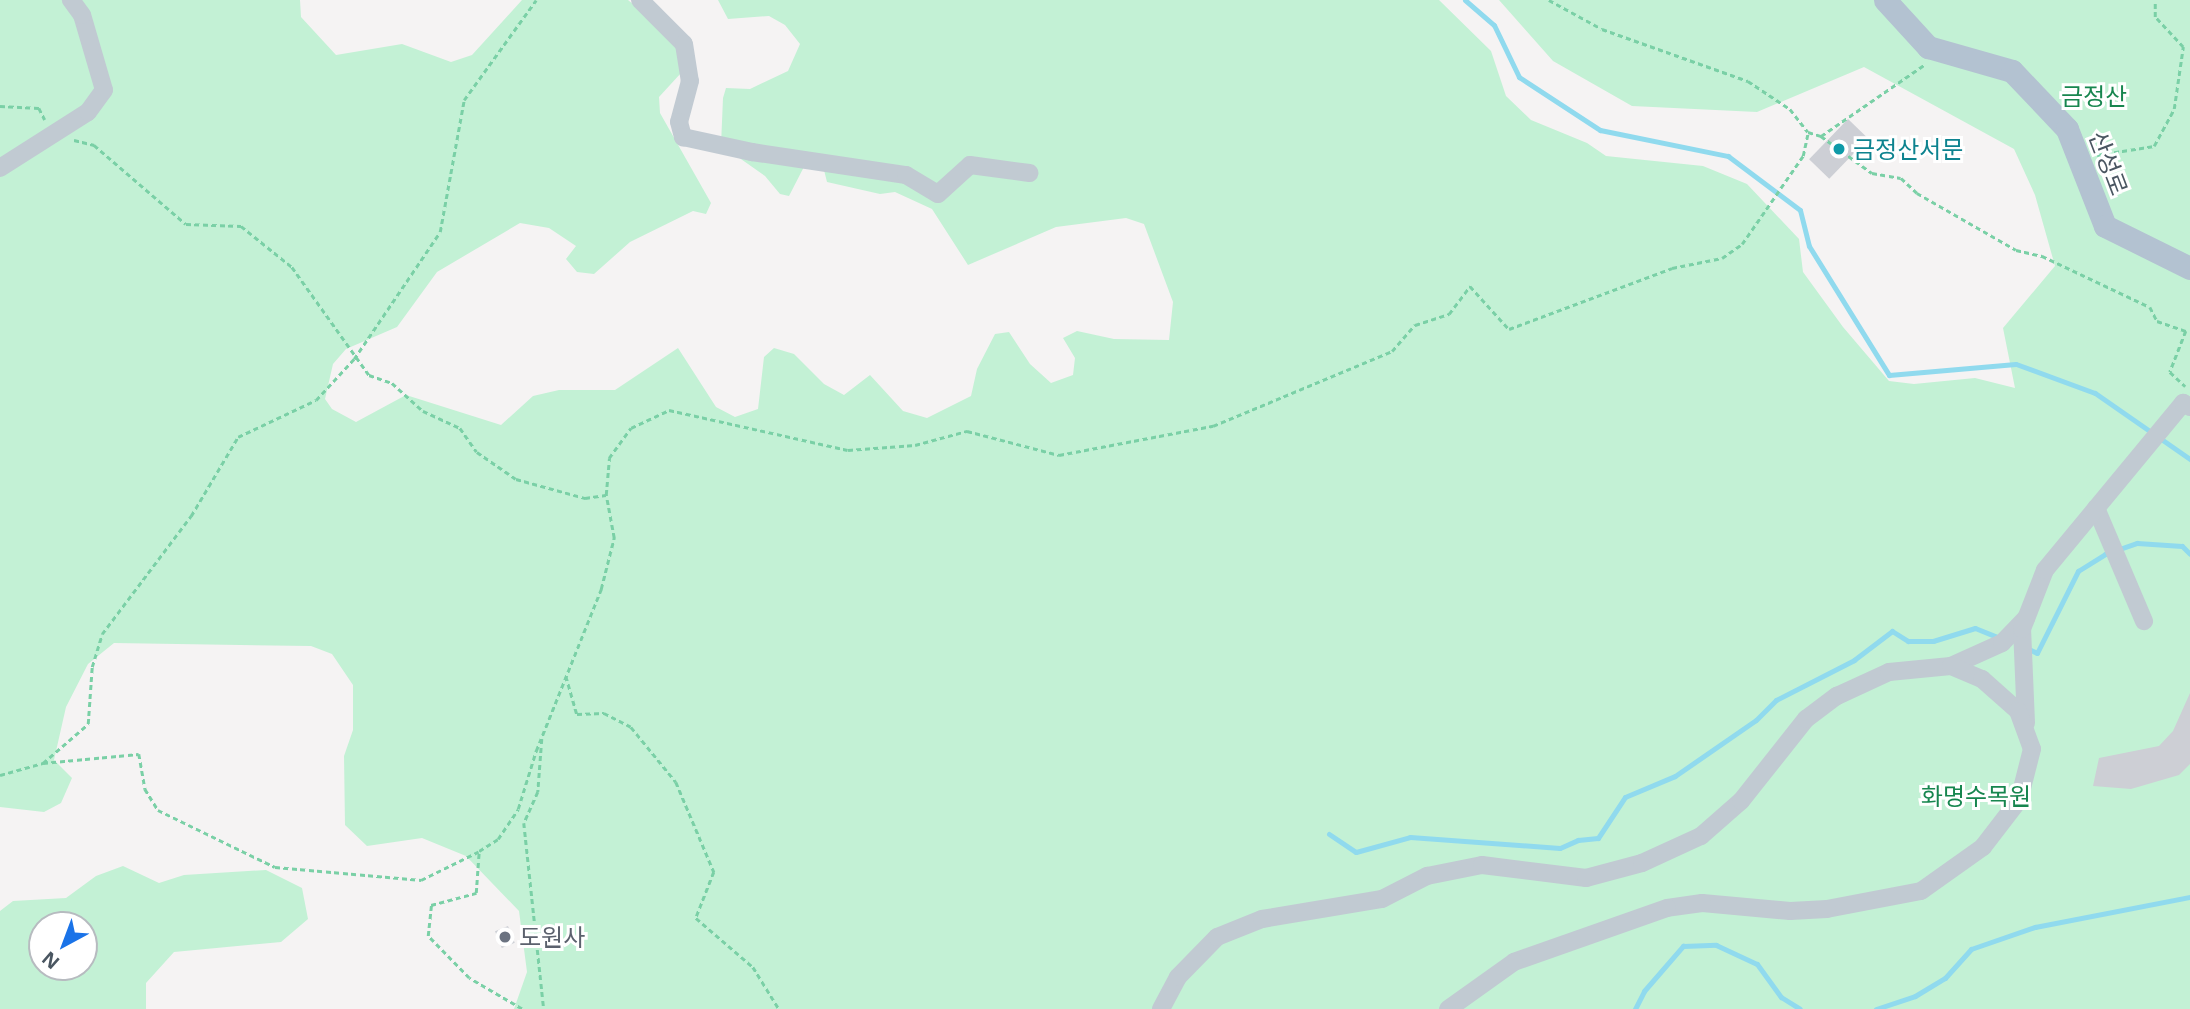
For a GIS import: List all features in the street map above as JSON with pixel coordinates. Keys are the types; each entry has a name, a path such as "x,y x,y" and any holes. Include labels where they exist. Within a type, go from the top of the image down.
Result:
{"main road":[{"name":"산성로","path":"1885,0 1928,47 1940,54 2012,71 2067,130 2105,226 2190,268"}],"street":[{"path":"0,168 88,112 104,90 82,15 71,0"},
{"path":"640,0 684,44 690,81 679,122 683,137 752,152 906,175 939,194 970,165 1029,173"},
{"path":"1161,1009 1178,977 1217,937 1262,919 1382,899 1427,876 1482,865 1586,878 1642,863 1700,836 1741,801 1806,719 1837,696 1889,672 1951,666 2012,637 2027,617 2045,570 2149,444 2186,405"},
{"path":"2096,508 2144,621"},
{"path":"2012,637 2025,655 2026,728"},
{"path":"1448,1009 1514,962 1667,908 1702,903 1790,911 1827,909 1921,891 1983,848 2019,800 2032,749 2018,711 1982,680 1951,666"}],"path":[{"path":"43,762 88,724 92,667 102,635 191,516 238,437 316,400 354,359 440,232 464,100 536,0"},
{"path":"1549,0 1602,29 1748,81 1790,109 1808,132 1821,136 1872,173 1901,178 1917,193 2016,250 2042,256 2150,307 2157,321 2186,331 2170,372 2185,385 2186,405"},
{"path":"2077,154 2110,155 2154,146 2174,109 2183,47 2155,18 2155,0"},
{"path":"1821,136 1940,54"},
{"path":"0,106 39,108 53,134 94,145 186,224 240,226 292,267 354,359 369,375 392,383 423,411 460,428 477,452 516,480 585,498 606,495"},
{"path":"0,774 43,762 139,754 145,789 158,810 275,867 421,880 498,839 518,809 542,736 587,631 614,538 606,495 609,457 631,428 668,410 848,450 915,445 967,431 1059,455 1213,426 1392,351 1415,325 1449,314 1470,286 1509,329 1672,268 1722,258 1742,244 1803,156 1808,132"},
{"path":"566,676 578,714 604,713 631,727 676,782 714,872 696,918 753,967 779,1009"},
{"path":"542,736 538,792 524,823 544,1009"},
{"path":"479,851 476,893 431,905 428,936 469,978 522,1009"}],"green space":[{"path":"0,0 300,0 301,17 336,55 402,44 451,62 472,55 522,0 628,0 676,40 681,73 659,97 660,113 711,203 706,214 693,211 630,242 594,274 577,272 566,259 576,246 549,228 520,223 437,272 397,327 346,349 333,364 325,399 332,409 356,422 406,395 501,425 533,396 559,390 615,390 678,348 716,407 735,417 758,409 764,357 774,348 794,354 824,384 844,395 870,375 903,411 927,418 971,396 977,369 995,334 1009,332 1030,364 1051,383 1073,375 1075,358 1063,338 1077,331 1114,339 1169,340 1173,302 1144,224 1126,218 1056,227 968,265 932,209 895,192 880,194 827,182 821,158 808,159 789,196 780,194 765,176 721,145 723,98 726,88 750,89 788,71 800,44 785,25 769,16 728,19 718,0 1439,0 1491,51 1506,96 1531,120 1587,143 1606,156 1703,166 1747,184 1799,239 1803,272 1843,327 1889,381 1914,384 1975,378 2015,388 2003,328 2055,266 2035,195 2014,149 1864,67 1757,112 1632,106 1553,61 1499,0 2190,0 2190,1009 514,1009 527,972 519,911 466,856 422,838 367,846 345,825 344,756 353,730 353,685 332,654 311,646 114,643 88,664 66,707 54,760 72,778 61,803 44,812 0,807"},
{"path":"123,866 159,883 184,875 266,870 302,888 308,919 281,942 174,952 146,983 146,1009 0,1009 0,911 13,901 66,898 96,876"}],"building":[{"name":"금정산서문","path":"1848,119 1868,138 1829,179 1809,159"},
{"path":"2190,693 2190,764 2179,775 2131,789 2093,786 2099,758 2159,746 2173,731"},
{"name":"도원사","path":"508,926 515,943 502,948 495,931"}],"waterway":[{"path":"1465,0 1494,25 1519,77 1600,130 1728,156 1800,210 1809,246 1889,375 2016,364 2095,393 2190,459"},
{"path":"2026,648 2037,653 2078,571 2105,554 2137,543 2182,546 2190,554"},
{"path":"1329,834 1356,852 1410,837 1560,848 1578,840 1598,838 1625,797 1675,776 1756,720 1776,700 1854,660 1892,631 1908,641 1933,641 1975,628 2000,638"},
{"path":"1876,1009 1915,996 1945,978 1971,949 2035,927 2190,897"},
{"path":"1635,1009 1644,991 1683,946 1716,945 1757,964 1781,997 1800,1009"}],"place":[{"name":"금정산서문","path":"1839,149"},
{"name":"도원사","path":"505,937"}],"park label":[{"name":"금정산","path":"2094,96"},
{"name":"화명수목원","path":"1976,796"}]}
